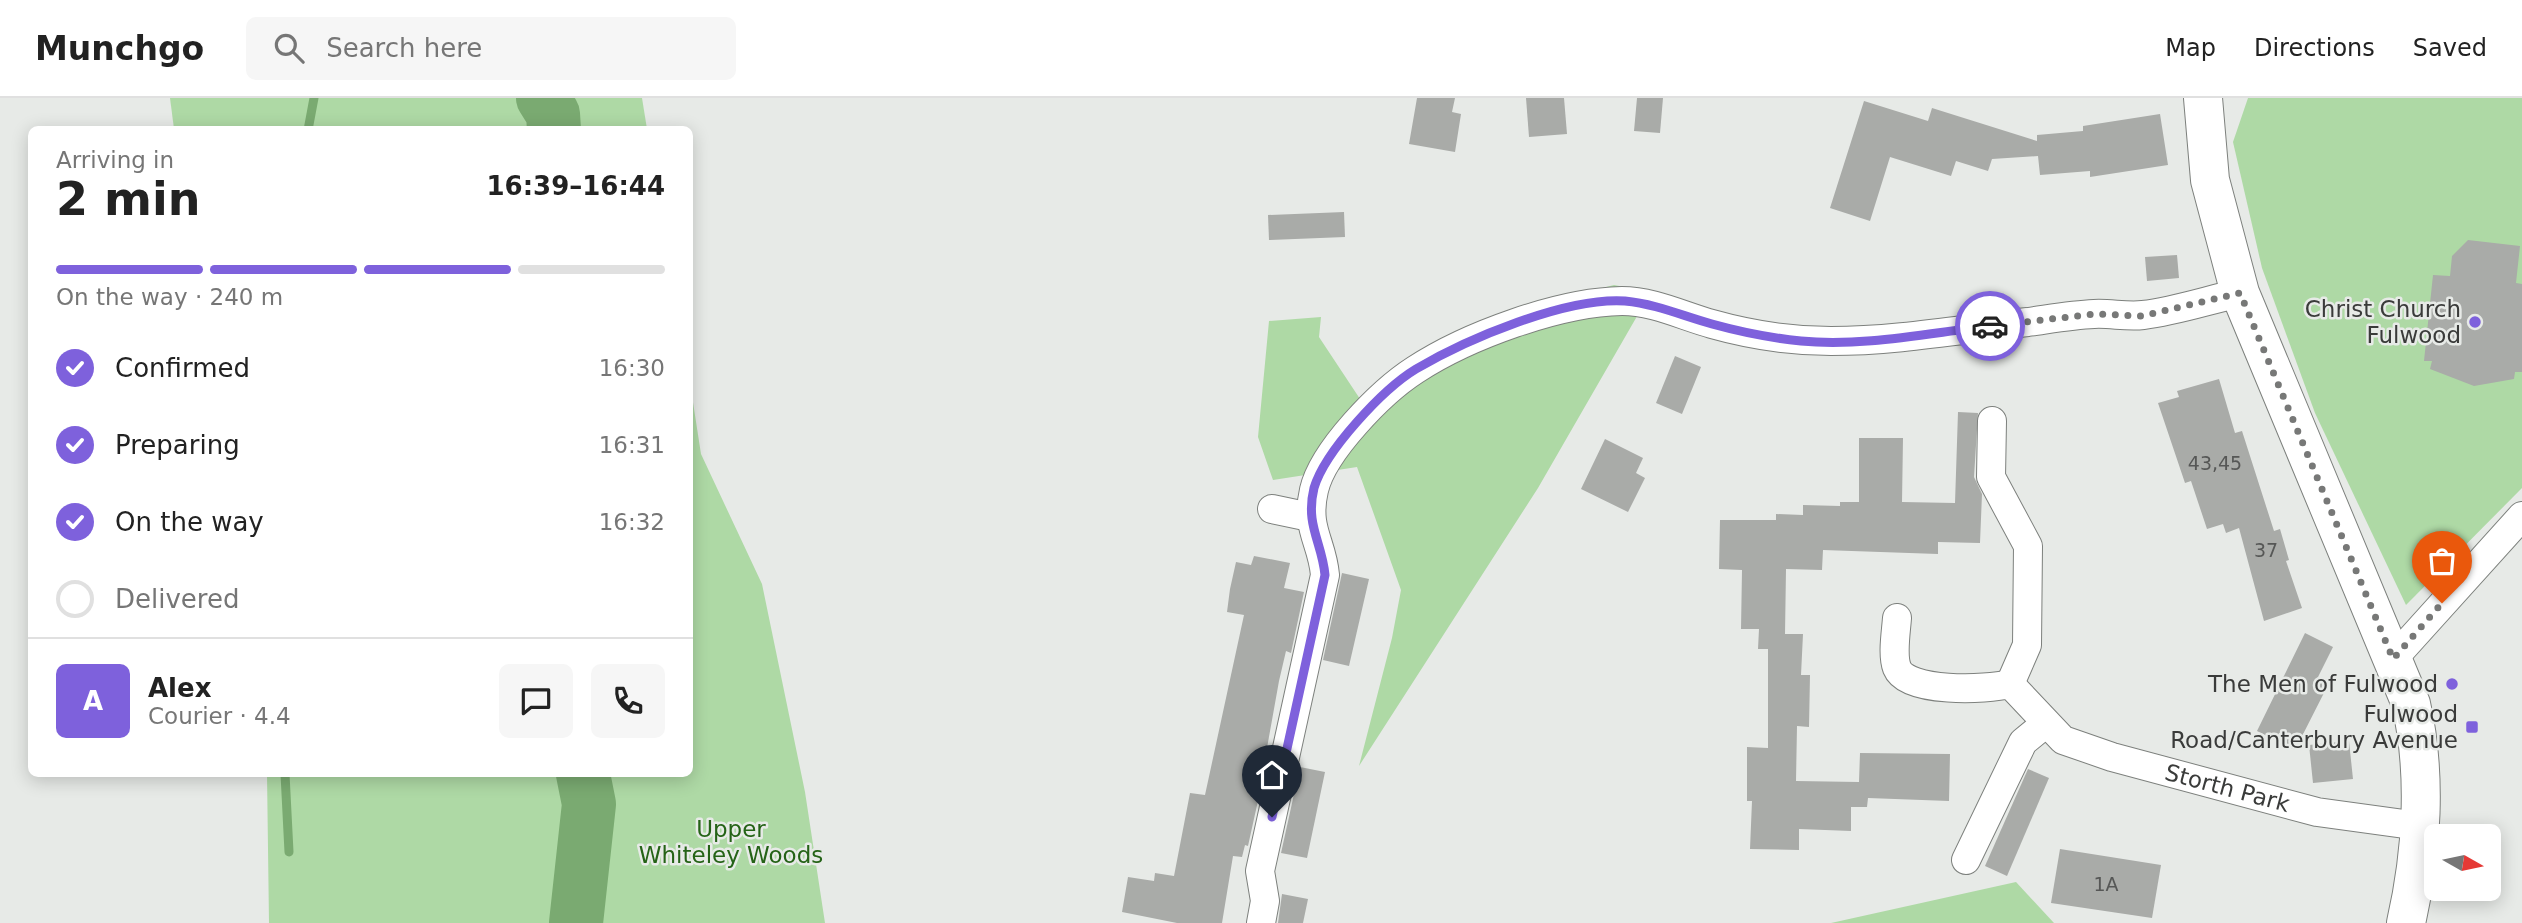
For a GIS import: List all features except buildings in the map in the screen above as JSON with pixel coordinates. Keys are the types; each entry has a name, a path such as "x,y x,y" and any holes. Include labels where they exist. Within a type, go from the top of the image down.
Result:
{"street":[{"path":"2203,98 2210,180 2240,293 2411,704 2419,740 2419,826 2415,885 2406,923"},
{"path":"1261,923 1265,901 1261,871 1325,575 1324,558 1314,540 1310,517 1315,488 1327,459 1348,431 1414,370 1512,323 1569,309 1623,301 1660,307 1712,324 1760,335 1801,341 1861,341 2095,314 2142,316 2240,293"},
{"path":"1897,618 1895,666 1903,678 1918,685 1994,688 2010,684 2027,645 2028,546 1991,477 1992,421"},
{"path":"1272,509 1310,517"},
{"path":"2393,659 2522,516"},
{"name":"Storth Park","path":"2010,684 2063,740 2224,789 2317,812 2419,826"},
{"path":"1966,860 2023,742 2045,723"}],"green space":[{"path":"170,98 642,98 647,126 174,126"},
{"path":"2248,98 2522,98 2522,488 2406,605 2315,413 2262,268 2233,142"},
{"path":"1614,285 1651,292 1538,488 1359,766 1392,638 1401,590 1357,467 1273,480 1258,437 1269,321 1321,317 1319,337 1364,405 1502,314"},
{"name":"Upper Whiteley Woods","path":"693,402 701,454 762,584 805,792 825,923 269,923 267,777 693,777"},
{"path":"2016,882 2054,923 1831,923"}],"waterway":[{"path":"309,126 314,98"},
{"path":"543,98 553,114 554,126"},
{"path":"285,777 289,852"},
{"path":"576,923 589,804 584,777"}],"way so far":[{"path":"1990,326 2095,314 2142,316 2240,293 2393,659 2442,603"}],"place":[{"name":"Christ Church Fulwood","path":"2475,322"},
{"name":"The Men of Fulwood","path":"2452,684"},
{"name":"Fulwood Road/Canterbury Avenue","path":"2472,727"}],"route":[{"path":"1272,817 1325,575 1324,558 1314,540 1310,517 1315,488 1327,459 1348,431 1414,370 1512,323 1581,306 1623,301 1660,307 1712,324 1760,335 1801,341 1861,341 1990,326"}]}
